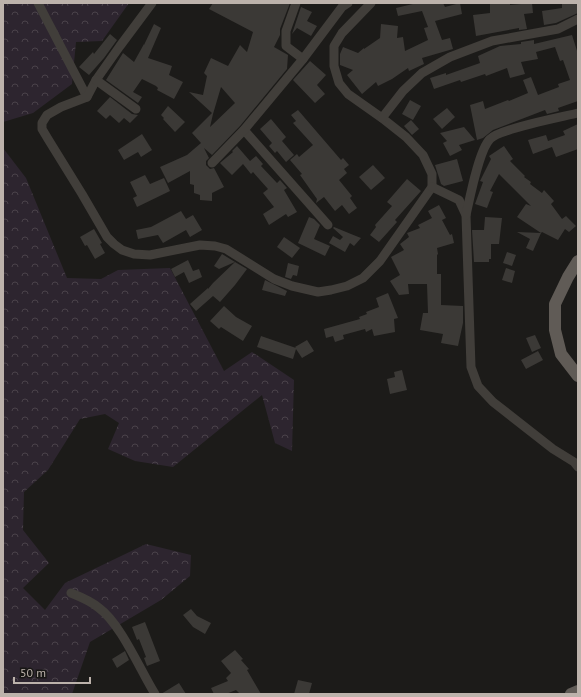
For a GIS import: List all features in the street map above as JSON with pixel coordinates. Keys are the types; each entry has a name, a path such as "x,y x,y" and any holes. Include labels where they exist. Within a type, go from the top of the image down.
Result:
{"main road":[{"path":"578,261 568,277 555,304 555,330 561,354 578,376"},
{"path":"571,694 578,691"}],"street":[{"path":"38,3 87,97"},
{"path":"152,3 96,80 87,97 61,107 47,115 43,119 42,129 107,237 122,250 134,254 150,255 200,245 215,246 226,249 274,279 292,286 318,292 347,286 363,278 380,261 432,187 432,174 423,155 406,137 348,94 339,83 334,66 334,46 342,33 371,3"},
{"path":"296,3 286,31 286,46 303,59"},
{"path":"212,163 244,130 303,59 342,7 348,3"},
{"path":"382,118 403,91 422,73 450,57 492,41 558,28 578,19"},
{"path":"96,80 136,109"},
{"path":"578,113 505,131 490,138 483,151 466,214 471,367 478,386 493,402 553,449 574,462 578,467"},
{"path":"244,130 328,225"},
{"path":"432,187 459,200 466,214"},
{"path":"72,593 99,607 108,616 120,633 155,694"}],"green space":[{"path":"3,3 129,3 102,41 76,42 72,84 33,113 3,122"},
{"path":"3,148 26,178 67,278 101,279 118,270 170,268 224,371 252,352 294,380 292,451 275,443 262,395 173,467 135,461 108,449 119,423 105,414 80,419 48,470 24,492 23,530 49,563 23,588 45,610 65,583 146,544 191,555 190,576 161,600 90,642 72,694 3,694"}],"building":[{"path":"213,3 290,3 280,29 280,35 274,47 288,55 287,69 240,126 212,155 204,148 209,158 206,161 206,165 210,169 214,168 224,187 212,193 212,201 200,200 200,195 194,193 194,185 190,184 190,171 168,183 160,167 187,155 201,143 192,133 212,113 189,92 203,95 207,76 204,73 211,58 228,66 240,45 247,52 253,32 209,9","holes":["221,87 235,103 210,127"]},
{"path":"417,3 443,3 445,7 460,3 462,14 435,21 442,40 450,38 453,49 422,58 424,64 409,71 408,68 392,79 378,86 376,82 362,94 347,75 353,70 340,65 340,54 343,47 358,53 380,38 381,24 398,26 397,38 403,37 405,51 428,40 424,28 428,27 422,11 398,16 396,8"},
{"path":"490,3 510,3 510,5 532,3 533,13 524,14 527,29 519,30 519,28 476,36 473,15 490,13"},
{"path":"562,3 578,3 578,13 556,23 544,25 542,11 562,8"},
{"path":"301,7 312,12 307,21 317,26 311,36 297,28 292,34"},
{"path":"154,24 161,28 148,58 172,66 169,75 183,82 174,99 157,90 158,88 156,86 142,79 133,92 142,97 138,103 106,80 123,53 134,62"},
{"path":"110,34 117,40 89,75 79,67 93,52 94,54"},
{"path":"572,35 578,54 578,101 558,108 559,111 547,114 545,110 493,130 483,138 477,140 470,105 483,101 485,109 528,93 523,80 531,77 538,95 559,87 558,84 570,80 563,60 560,61 555,47 536,52 538,59 521,62 525,74 510,78 507,68 486,76 485,74 461,82 460,80 434,89 430,78 446,73 446,75 480,63 478,56 500,46 521,44 521,42 534,40 534,44"},
{"path":"310,61 326,75 317,85 325,94 315,103 293,80"},
{"path":"110,97 132,114 138,115 130,123 124,118 119,123 110,115 106,119 97,111"},
{"path":"410,100 421,106 413,120 402,114"},
{"path":"168,106 185,122 175,132 161,115"},
{"path":"447,108 455,117 442,129 433,119"},
{"path":"298,110 341,160 343,158 349,165 344,169 347,173 339,180 352,196 350,198 357,208 349,214 342,205 335,211 324,197 316,203 317,199 300,175 302,174 290,160 297,154 299,157 313,145 293,123 296,121 291,115"},
{"path":"271,119 286,137 282,141 294,155 286,162 277,151 275,153 269,146 272,143 260,129"},
{"path":"411,120 419,129 412,135 404,126"},
{"path":"578,124 578,149 556,157 552,147 533,154 528,140 546,135 548,141 565,135 563,131"},
{"path":"464,127 475,140 459,145 462,150 450,156 443,143 447,141 440,133"},
{"path":"142,134 152,150 141,157 138,152 124,160 118,150"},
{"path":"237,146 250,161 256,156 263,164 261,166 277,183 280,180 287,188 284,190 297,212 288,217 286,214 269,225 263,214 274,207 263,193 268,189 253,172 251,174 243,164 232,175 220,163 233,152 232,151"},
{"path":"504,146 513,159 510,161 525,176 524,177 531,182 530,184 542,193 544,190 554,201 551,204 562,219 566,216 576,226 569,232 565,229 558,240 542,232 541,233 517,217 526,204 531,206 499,174 490,191 493,192 487,208 475,204 483,182 480,181 491,159 489,156"},
{"path":"457,159 463,181 444,186 441,184 435,165"},
{"path":"373,165 385,178 371,190 359,177"},
{"path":"145,175 150,184 164,178 170,191 137,207 133,198 137,196 130,182"},
{"path":"407,179 421,191 395,220 397,222 379,242 370,235 376,227 375,225 392,206 387,202"},
{"path":"439,205 446,218 442,220 450,235 452,234 454,243 437,248 437,274 441,274 441,305 463,306 463,323 458,346 441,343 443,334 420,330 423,313 428,313 427,284 408,284 409,294 399,295 390,281 400,275 391,257 404,250 400,244 409,237 407,233 420,228 418,225 432,218 428,211"},
{"path":"181,211 186,219 193,215 202,230 190,237 186,230 163,243 158,235 138,239 136,230 151,227"},
{"path":"309,217 314,219 320,225 314,239 330,246 325,256 298,243"},
{"path":"485,217 502,218 499,244 491,244 491,259 489,259 489,262 474,262 472,230 484,230"},
{"path":"334,227 361,238 354,246 350,243 345,252 329,243 333,236 340,240 343,237 333,228"},
{"path":"94,229 102,243 100,244 105,253 95,259 87,245 85,246 80,237"},
{"path":"517,232 541,233 533,251 526,248 530,239"},
{"path":"284,237 300,248 292,258 277,247"},
{"path":"507,252 516,255 512,266 503,263"},
{"path":"222,254 235,262 219,269 214,266"},
{"path":"188,260 193,271 199,269 202,277 189,283 184,272 175,277 171,269"},
{"path":"235,262 247,269 235,285 220,302 213,296 196,311 190,304 208,289"},
{"path":"288,263 299,266 297,276 293,275 291,279 285,277"},
{"path":"506,268 515,271 512,283 502,280"},
{"path":"265,280 287,291 285,296 262,290"},
{"path":"388,293 398,318 394,319 395,332 374,336 372,329 366,332 365,329 343,335 344,339 335,342 333,336 326,338 324,329 360,319 359,317 367,314 366,312 379,307 376,298"},
{"path":"224,306 236,317 252,326 243,341 221,327 219,329 210,321"},
{"path":"535,335 541,348 532,352 526,338"},
{"path":"261,336 296,348 295,347 307,340 314,351 302,358 296,349 293,359 257,347"},
{"path":"538,351 543,360 526,369 521,360"},
{"path":"402,370 407,390 390,394 387,379 395,377 394,372"},
{"path":"191,609 197,616 211,623 205,634 193,627 183,615"},
{"path":"145,622 160,661 147,666 144,658 146,657 139,639 137,640 132,627"},
{"path":"235,650 249,669 247,670 261,694 240,694 236,690 226,694 214,694 211,688 228,681 226,678 231,673 221,661"},
{"path":"125,651 129,660 117,668 112,659"},
{"path":"298,680 312,683 309,694 294,694"},
{"path":"179,683 186,694 161,694"}]}
